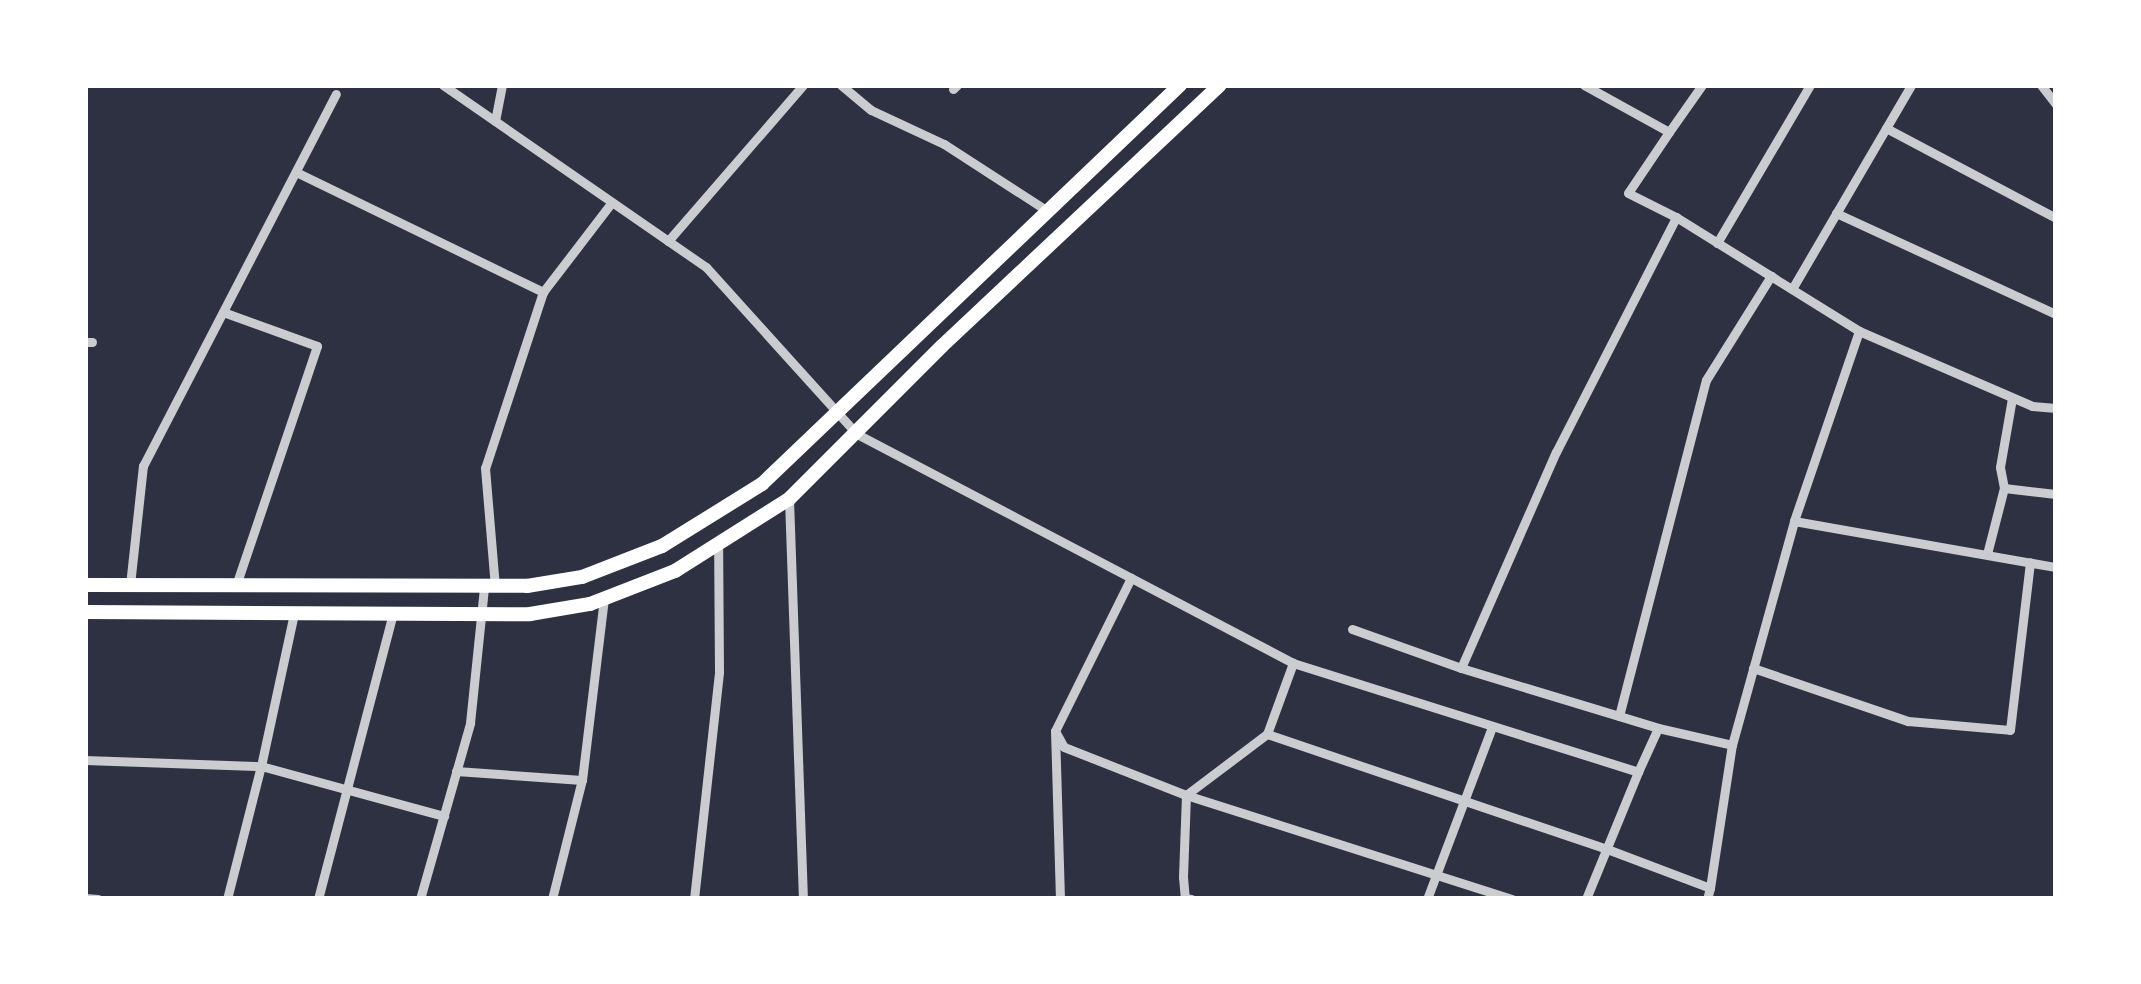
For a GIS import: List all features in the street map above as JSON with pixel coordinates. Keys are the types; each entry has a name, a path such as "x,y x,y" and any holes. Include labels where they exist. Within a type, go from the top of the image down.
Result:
{"main road":[{"path":"85,584 489,587 582,577 662,546 762,484 1180,85"},
{"path":"85,612 530,614 604,598 675,570 789,499 942,346 1220,85"},
{"path":"923,327 942,346"}],"street":[{"path":"443,85 706,267 857,434 1293,663 1638,772"},
{"path":"495,121 502,85"},
{"path":"668,241 803,85"},
{"path":"842,85 871,110 944,144 1046,210"},
{"path":"1584,85 1669,132"},
{"path":"1702,85 1628,193 1676,217 1860,332 2032,406 2056,408"},
{"path":"1717,242 1810,85"},
{"path":"1792,289 1909,88 1896,85"},
{"path":"2041,85 2056,104"},
{"path":"130,585 143,466 336,94"},
{"path":"1886,128 2056,218"},
{"path":"296,172 543,292"},
{"path":"420,899 470,723 489,587 485,468 543,292 612,202"},
{"path":"1836,213 2056,314"},
{"path":"1461,668 1556,452 1676,217"},
{"path":"1619,716 1706,380 1770,276"},
{"path":"223,312 317,346 236,586"},
{"path":"1267,734 1466,798 1607,849 1709,894 1732,746 1794,520 1860,332"},
{"path":"1987,554 2004,488 2000,467 2012,398"},
{"path":"2004,488 2056,494"},
{"path":"789,499 803,899"},
{"path":"1794,520 2056,567"},
{"path":"694,899 719,672 718,544"},
{"path":"1753,668 1908,721 2010,730 2030,562"},
{"path":"1060,899 1054,732 1131,578"},
{"path":"552,899 582,780 604,598"},
{"path":"227,899 294,613"},
{"path":"318,899 393,614"},
{"path":"1352,629 1461,668 1658,728 1732,746"},
{"path":"1186,795 1267,734 1293,663"},
{"path":"1427,899 1492,727"},
{"path":"1586,899 1658,728"},
{"path":"1054,732 1064,747 1186,795 1512,899"},
{"path":"85,760 260,766 444,816"},
{"path":"456,771 582,780"},
{"path":"1186,795 1183,878 1185,898 1191,899"},
{"path":"85,898 98,899"}]}
